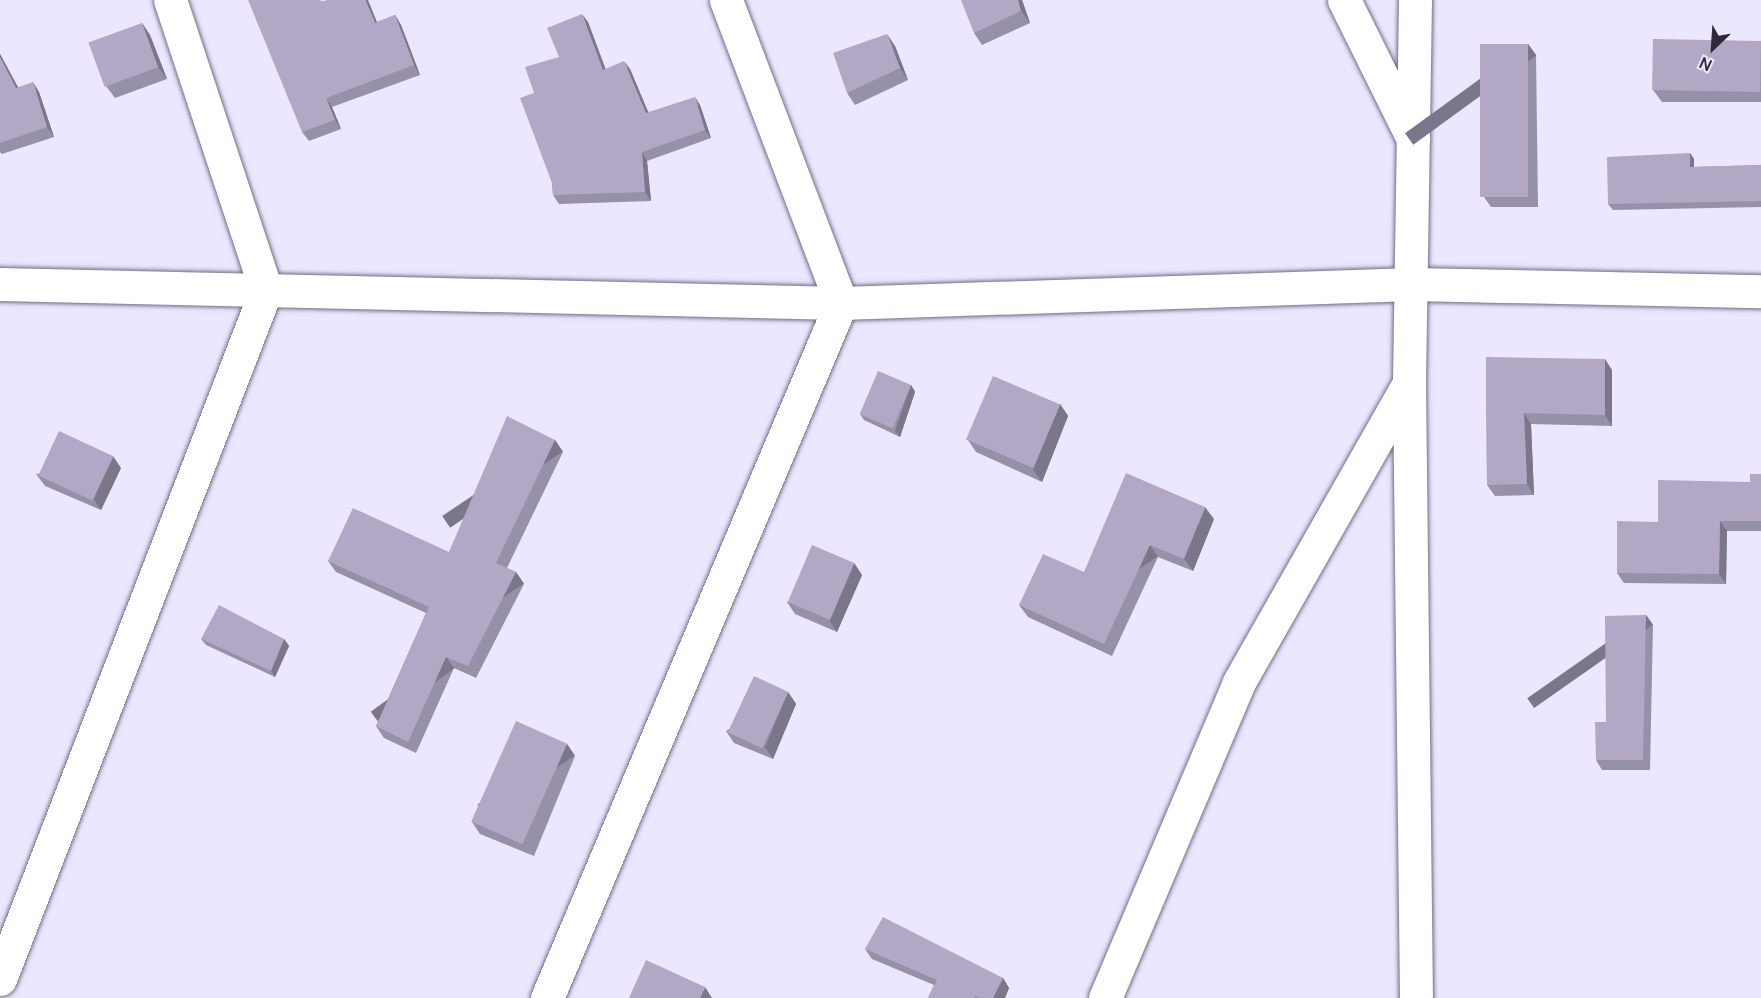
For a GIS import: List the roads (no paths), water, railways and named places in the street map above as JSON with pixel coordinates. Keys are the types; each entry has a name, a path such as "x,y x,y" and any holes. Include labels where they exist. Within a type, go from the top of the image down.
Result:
{"street":[{"path":"0,979 266,290 170,0"},
{"path":"547,998 841,303 726,0"},
{"path":"1344,0 1413,139"},
{"path":"1415,0 1413,284 1409,383 1416,998"},
{"path":"0,284 841,303 1413,284 1761,291"},
{"path":"1105,998 1239,682 1409,383"}]}
